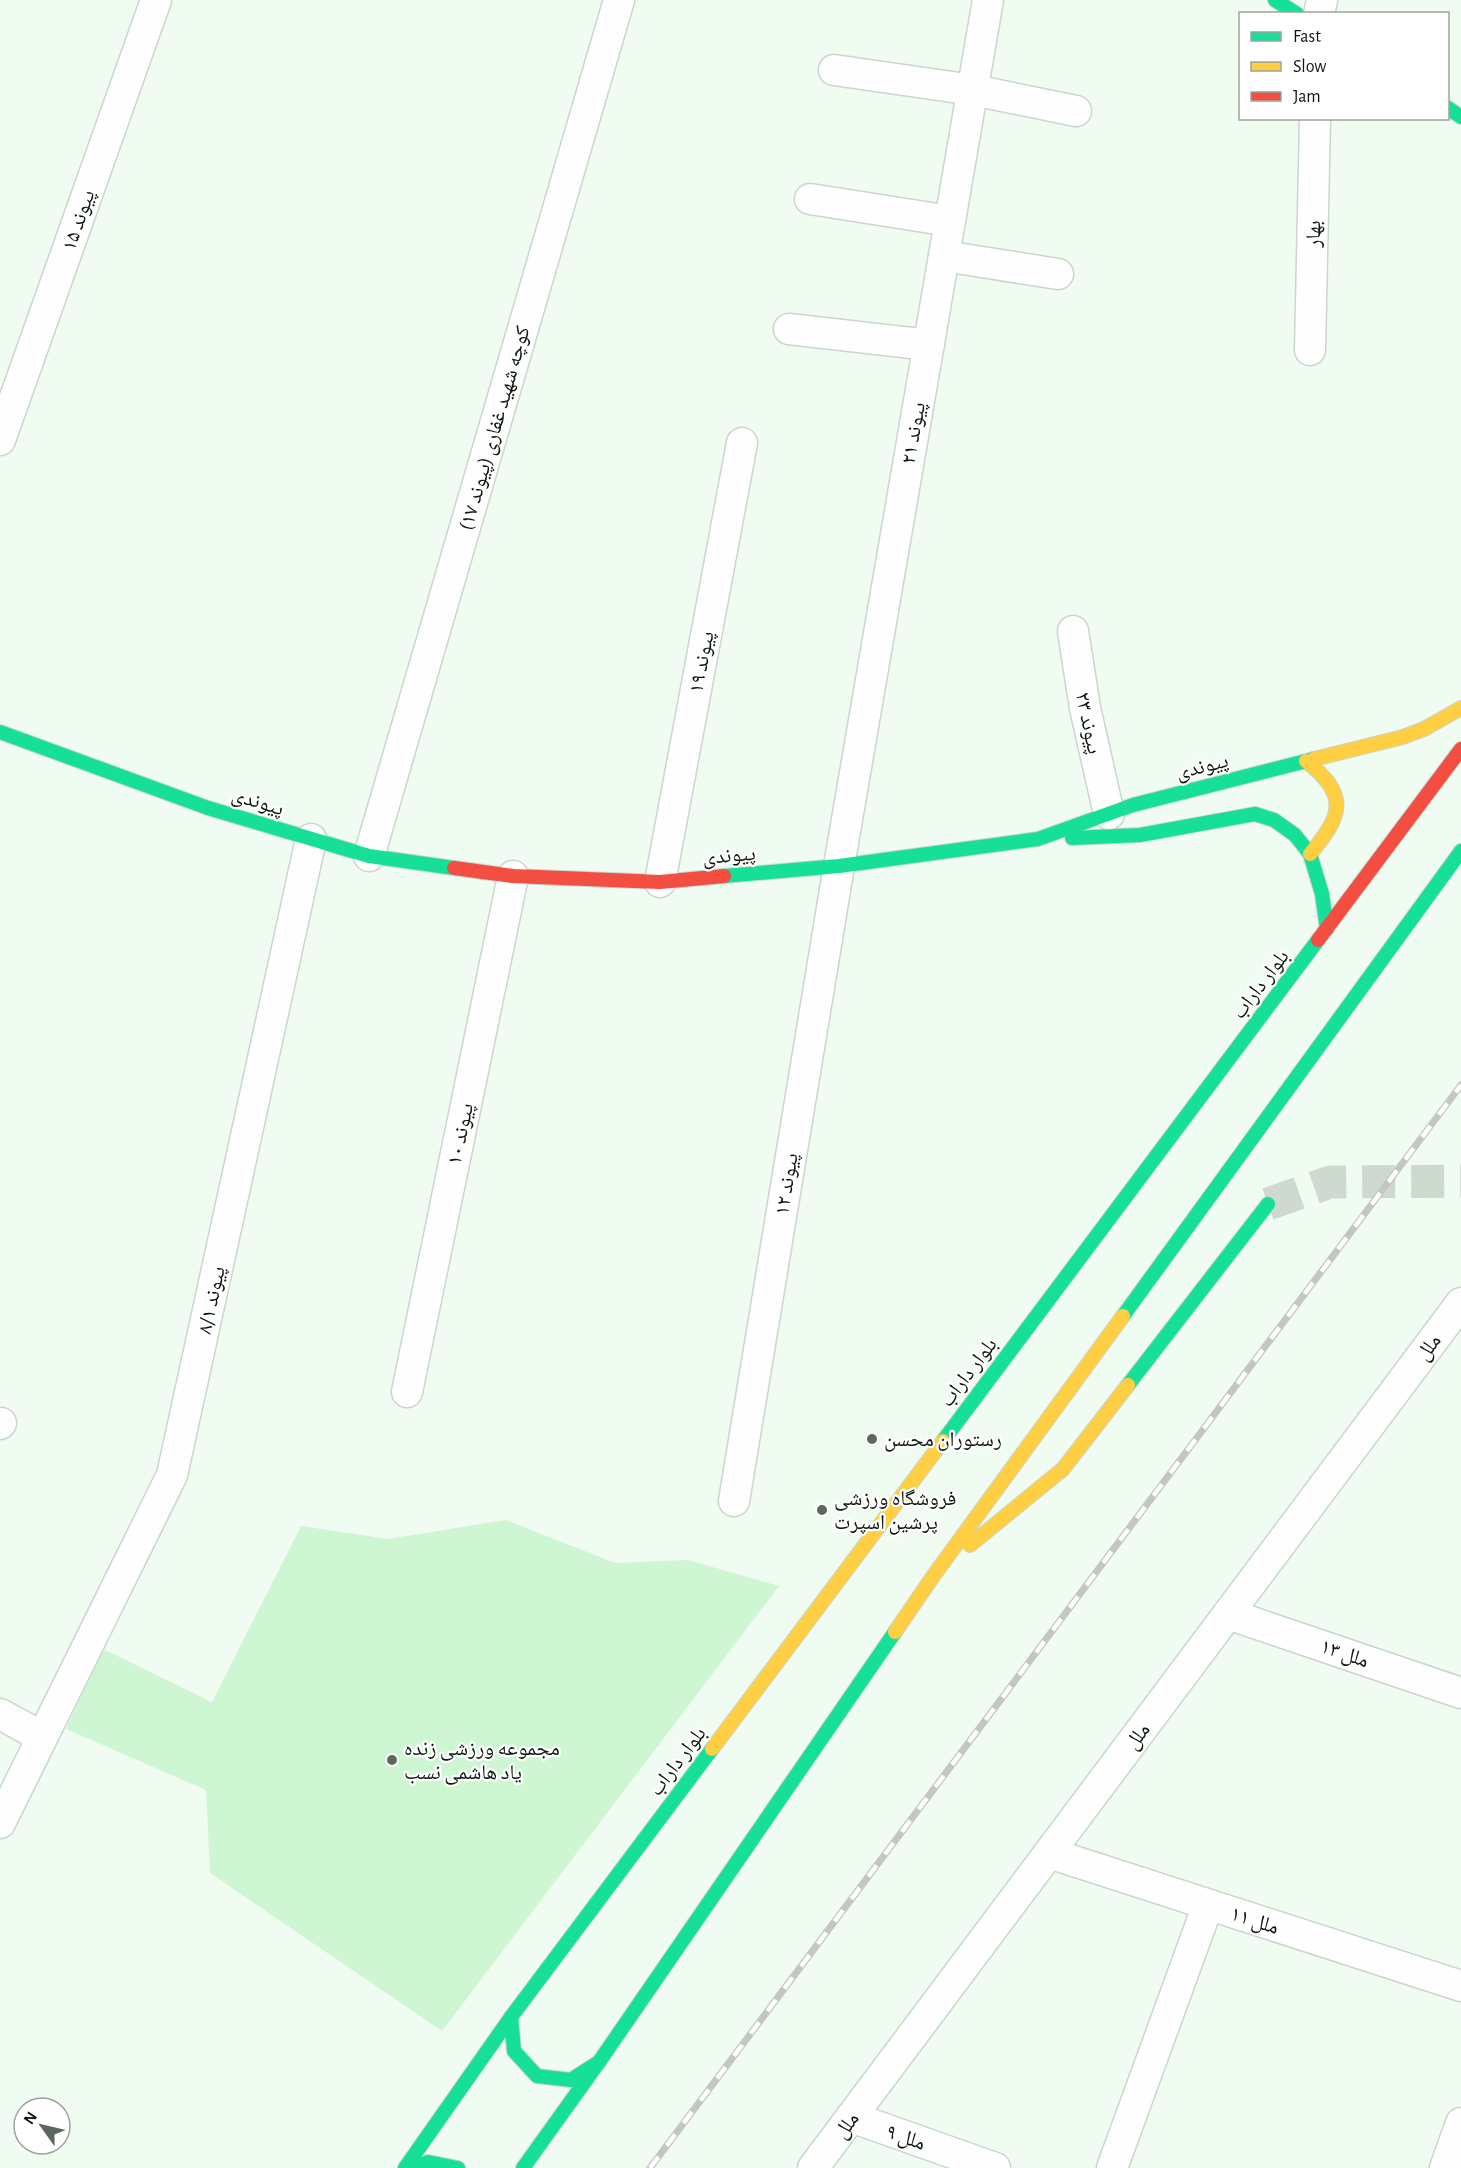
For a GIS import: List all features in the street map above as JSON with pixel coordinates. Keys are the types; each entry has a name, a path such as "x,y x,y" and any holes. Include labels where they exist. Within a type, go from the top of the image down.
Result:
{"main road":[{"path":"1275,0 1294,12"},
{"name":"پیوندی","path":"0,732 208,808 369,856 513,876 660,882 838,866 1038,839 1133,805 1403,737 1424,729 1461,708"},
{"name":"بلوار داراب","path":"405,2168 511,2017 1461,749"},
{"path":"1306,761 1320,771 1333,787 1338,806 1334,823 1310,854"},
{"path":"1038,839 1140,835 1255,814 1274,820 1295,836 1310,854 1322,894 1327,929"},
{"path":"523,2168 599,2062 934,1575 1461,851"},
{"path":"934,1575 1063,1469 1268,1204"},
{"path":"511,2017 514,2051 537,2076 571,2080 599,2062"},
{"path":"412,2168 416,2165 440,2161 458,2168"}],"street":[{"name":"پیوند ۱۵","path":"0,440 156,0"},
{"name":"کوچه شهید غفاری (پیوند ۱۷)","path":"369,856 619,0"},
{"name":"پیوند ۲۱","path":"838,866 988,0"},
{"path":"834,70 973,90 1076,111"},
{"name":"بهار","path":"1310,350 1315,120"},
{"path":"810,199 950,221"},
{"path":"944,256 1058,274"},
{"path":"789,329 929,345"},
{"name":"پیوند ۱۹","path":"660,882 742,443"},
{"name":"پیوند ۲۳","path":"1073,631 1085,708 1109,814"},
{"name":"پیوند ۸/۱","path":"0,1823 172,1475 311,839"},
{"name":"پیوند ۱۲","path":"734,1502 838,866"},
{"name":"پیوند ۱۰","path":"407,1392 513,876"},
{"name":"ملل","path":"813,2168 1461,1303"},
{"name":"ملل ۱۳","path":"1228,1614 1461,1693"},
{"path":"0,1714 42,1737"},
{"name":"ملل ۱۱","path":"1049,1853 1461,1986"},
{"path":"1112,2168 1208,1905"},
{"name":"ملل ۹","path":"851,2117 995,2168"},
{"path":"1445,2168 1461,2123"}],"green space":[{"name":"مجموعه ورزشی زنده یاد هاشمی نسب","path":"506,1520 615,1563 688,1560 779,1586 442,2031 210,1873 206,1790 66,1729 103,1649 212,1702 301,1526 388,1539"}],"tunnel":[{"path":"1268,1204 1330,1182 1461,1181"}],"railway":[{"path":"650,2168 1461,1085"}],"traffic: fast":[{"path":"1275,0 1294,12"},
{"path":"1449,109 1461,117"},
{"path":"0,732 208,808 369,856 454,868"},
{"path":"724,876 839,866 1038,839 1133,805 1314,759"},
{"path":"1072,838 1140,835 1255,814 1274,820 1295,835 1310,854 1322,894 1327,929"},
{"path":"1123,1316 1461,851"},
{"path":"943,1441 1318,940"},
{"path":"1128,1385 1268,1204"},
{"path":"523,2168 599,2062 895,1632"},
{"path":"405,2168 511,2017 712,1749"},
{"path":"511,2017 514,2051 537,2076 571,2080 599,2062"},
{"path":"412,2168 428,2162 458,2168"}],"traffic: slow":[{"path":"1314,759 1403,737 1424,729 1461,708"},
{"path":"1306,761 1329,784 1335,795 1336,806 1335,816 1329,828 1310,854"},
{"path":"895,1632 1123,1316"},
{"path":"970,1545 1063,1469 1128,1385"},
{"path":"712,1749 943,1441"}],"traffic: jam":[{"path":"1318,940 1461,749"},
{"path":"454,868 513,876 660,882 724,876"}],"place":[{"name":"رستوران محسن","path":"872,1439"},
{"name":"فروشگاه ورزشی پرشین اسپرت","path":"822,1510"},
{"name":"مجموعه ورزشی زنده یاد هاشمی نسب","path":"392,1760"}]}
